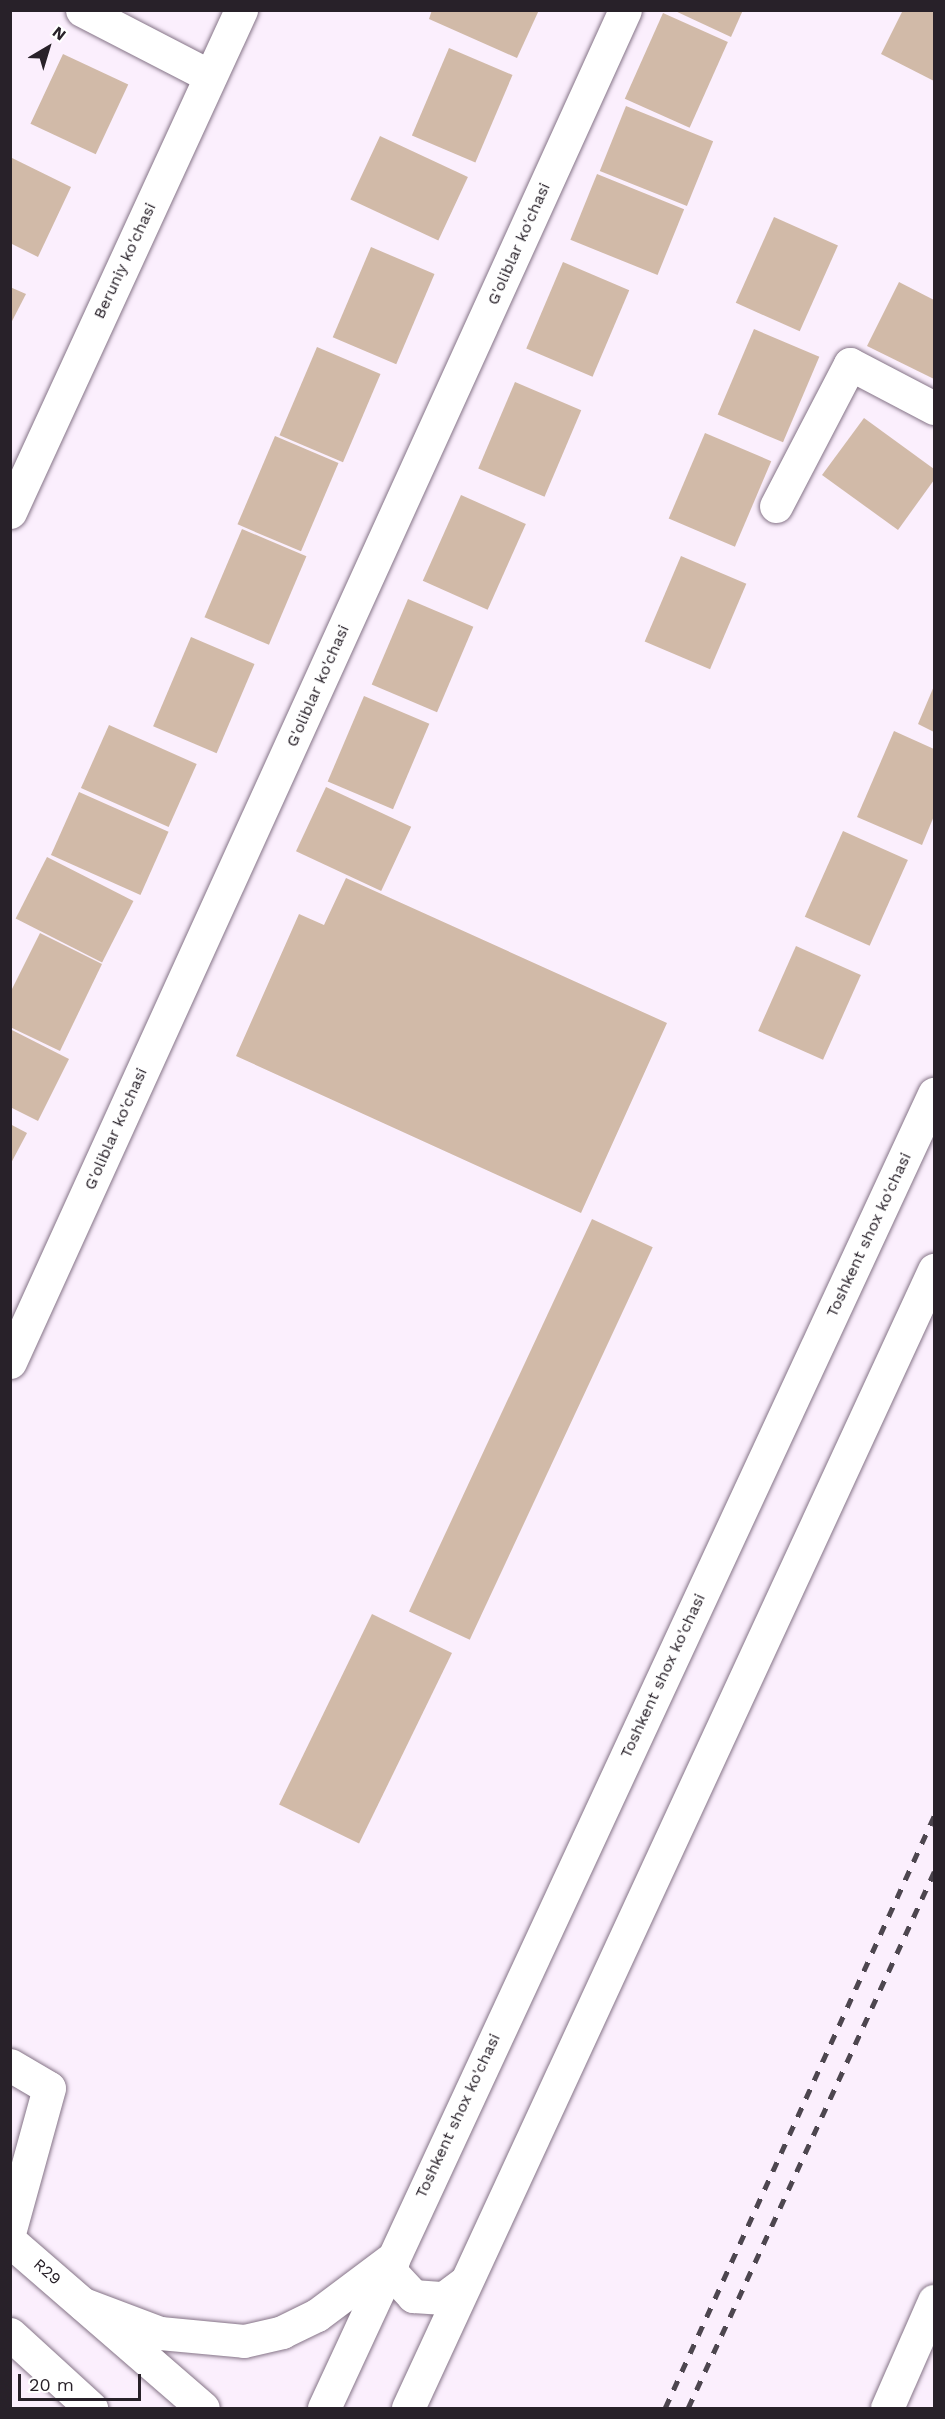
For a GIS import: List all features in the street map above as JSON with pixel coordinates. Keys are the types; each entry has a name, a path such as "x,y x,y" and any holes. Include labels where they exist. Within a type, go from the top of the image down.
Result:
{"main road":[{"path":"82,10 210,76"},
{"name":"Beruniy ko'chasi","path":"10,512 241,10"},
{"name":"G'oliblar ko'chasi","path":"10,1362 625,10"},
{"path":"776,506 850,364 934,408"},
{"name":"Toshkent shox ko'chasi","path":"324,2409 934,1094"},
{"path":"408,2409 934,1270"},
{"path":"10,2065 50,2088 10,2230"},
{"name":"R29","path":"10,2241 203,2409"},
{"path":"393,2258 391,2272 413,2296 444,2298 465,2282"},
{"path":"83,2304 160,2333 244,2341 282,2332 317,2315 393,2258"},
{"path":"887,2409 934,2301"},
{"path":"10,2334 91,2409"}],"building":[{"path":"432,10 539,10 517,58 429,19"},
{"path":"673,10 743,10 731,37"},
{"path":"903,10 934,10 934,81 881,54"},
{"path":"663,13 728,42 690,128 625,99"},
{"path":"449,48 513,75 475,162 412,135"},
{"path":"63,54 128,84 96,154 30,124"},
{"path":"626,106 713,141 687,206 600,171"},
{"path":"380,136 468,177 438,240 350,199"},
{"path":"10,157 71,187 38,257 10,243"},
{"path":"597,174 684,209 658,275 570,240"},
{"path":"774,217 838,245 800,331 736,303"},
{"path":"371,247 435,274 396,364 333,337"},
{"path":"563,262 629,290 593,377 526,349"},
{"path":"899,282 934,300 934,379 867,346"},
{"path":"10,287 26,294 10,325"},
{"path":"754,329 819,357 783,442 718,415"},
{"path":"317,347 381,374 343,462 279,435"},
{"path":"515,382 581,410 545,497 478,469"},
{"path":"864,418 934,469 934,480 898,530 822,475"},
{"path":"705,433 771,461 735,547 669,519"},
{"path":"275,436 339,463 301,551 237,524"},
{"path":"461,495 526,524 488,610 423,581"},
{"path":"242,529 306,556 269,645 204,617"},
{"path":"681,556 746,584 710,669 645,642"},
{"path":"408,599 473,627 437,712 372,685"},
{"path":"191,637 255,664 217,753 153,726"},
{"path":"934,686 934,732 918,724"},
{"path":"364,696 429,724 393,809 328,782"},
{"path":"109,725 197,764 169,827 81,788"},
{"path":"894,731 934,749 934,816 922,845 857,817"},
{"path":"326,787 411,827 381,891 296,851"},
{"path":"79,792 169,832 140,895 51,855"},
{"path":"843,831 908,860 870,946 805,917"},
{"path":"47,857 133,901 102,963 16,918"},
{"path":"346,878 667,1023 581,1213 236,1056 299,914 324,925"},
{"path":"40,933 102,964 60,1051 10,1027 10,993"},
{"path":"796,946 861,975 823,1060 758,1031"},
{"path":"10,1029 69,1059 38,1121 10,1107"},
{"path":"10,1124 27,1133 10,1165"},
{"path":"592,1219 653,1247 470,1640 409,1611"},
{"path":"372,1614 452,1653 359,1844 279,1805"}],"railway":[{"path":"665,2408 934,1816"},
{"path":"688,2408 934,1872"}]}
